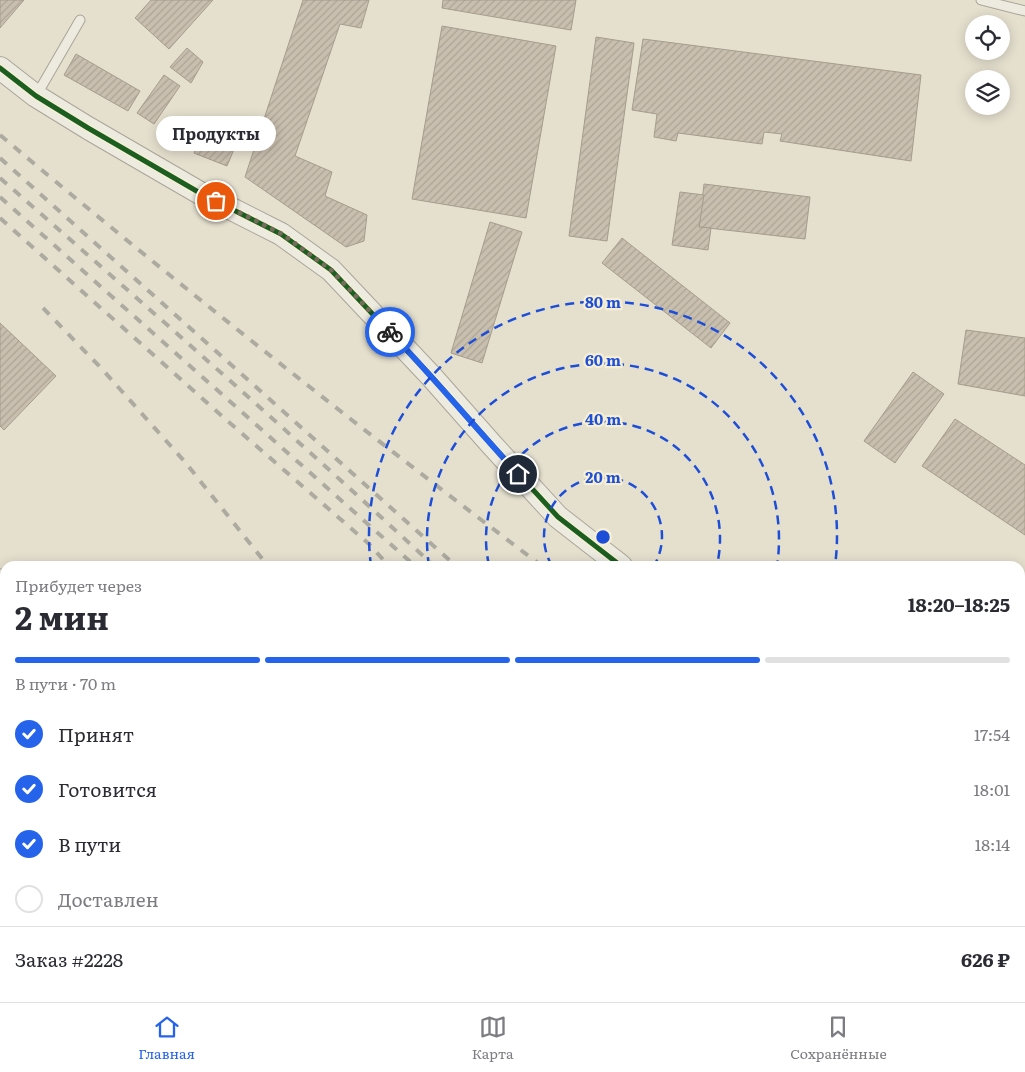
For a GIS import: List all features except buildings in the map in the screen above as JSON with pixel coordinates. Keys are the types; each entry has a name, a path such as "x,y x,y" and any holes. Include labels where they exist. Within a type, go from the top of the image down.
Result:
{"street":[{"path":"0,68 36,96 88,128 200,193 282,234 331,270 431,376 558,517 615,561"}],"lane":[{"path":"981,0 1025,11"},
{"path":"36,96 80,20"}],"railway":[{"path":"0,135 133,246 268,354 535,561"},
{"path":"0,158 450,561"},
{"path":"0,178 273,419 429,561"},
{"path":"0,197 409,561"},
{"path":"0,218 369,544 384,561"},
{"path":"43,308 102,369 185,462 264,561"}],"cycle path":[{"path":"0,68 36,96 88,128 200,193 281,234 331,270 431,376 558,517 615,561"}],"way so far":[{"path":"216,201 282,234 331,270 390,332"}],"place":[{"name":"Продукты","path":"216,201"}],"route":[{"path":"390,332 518,474"}]}
